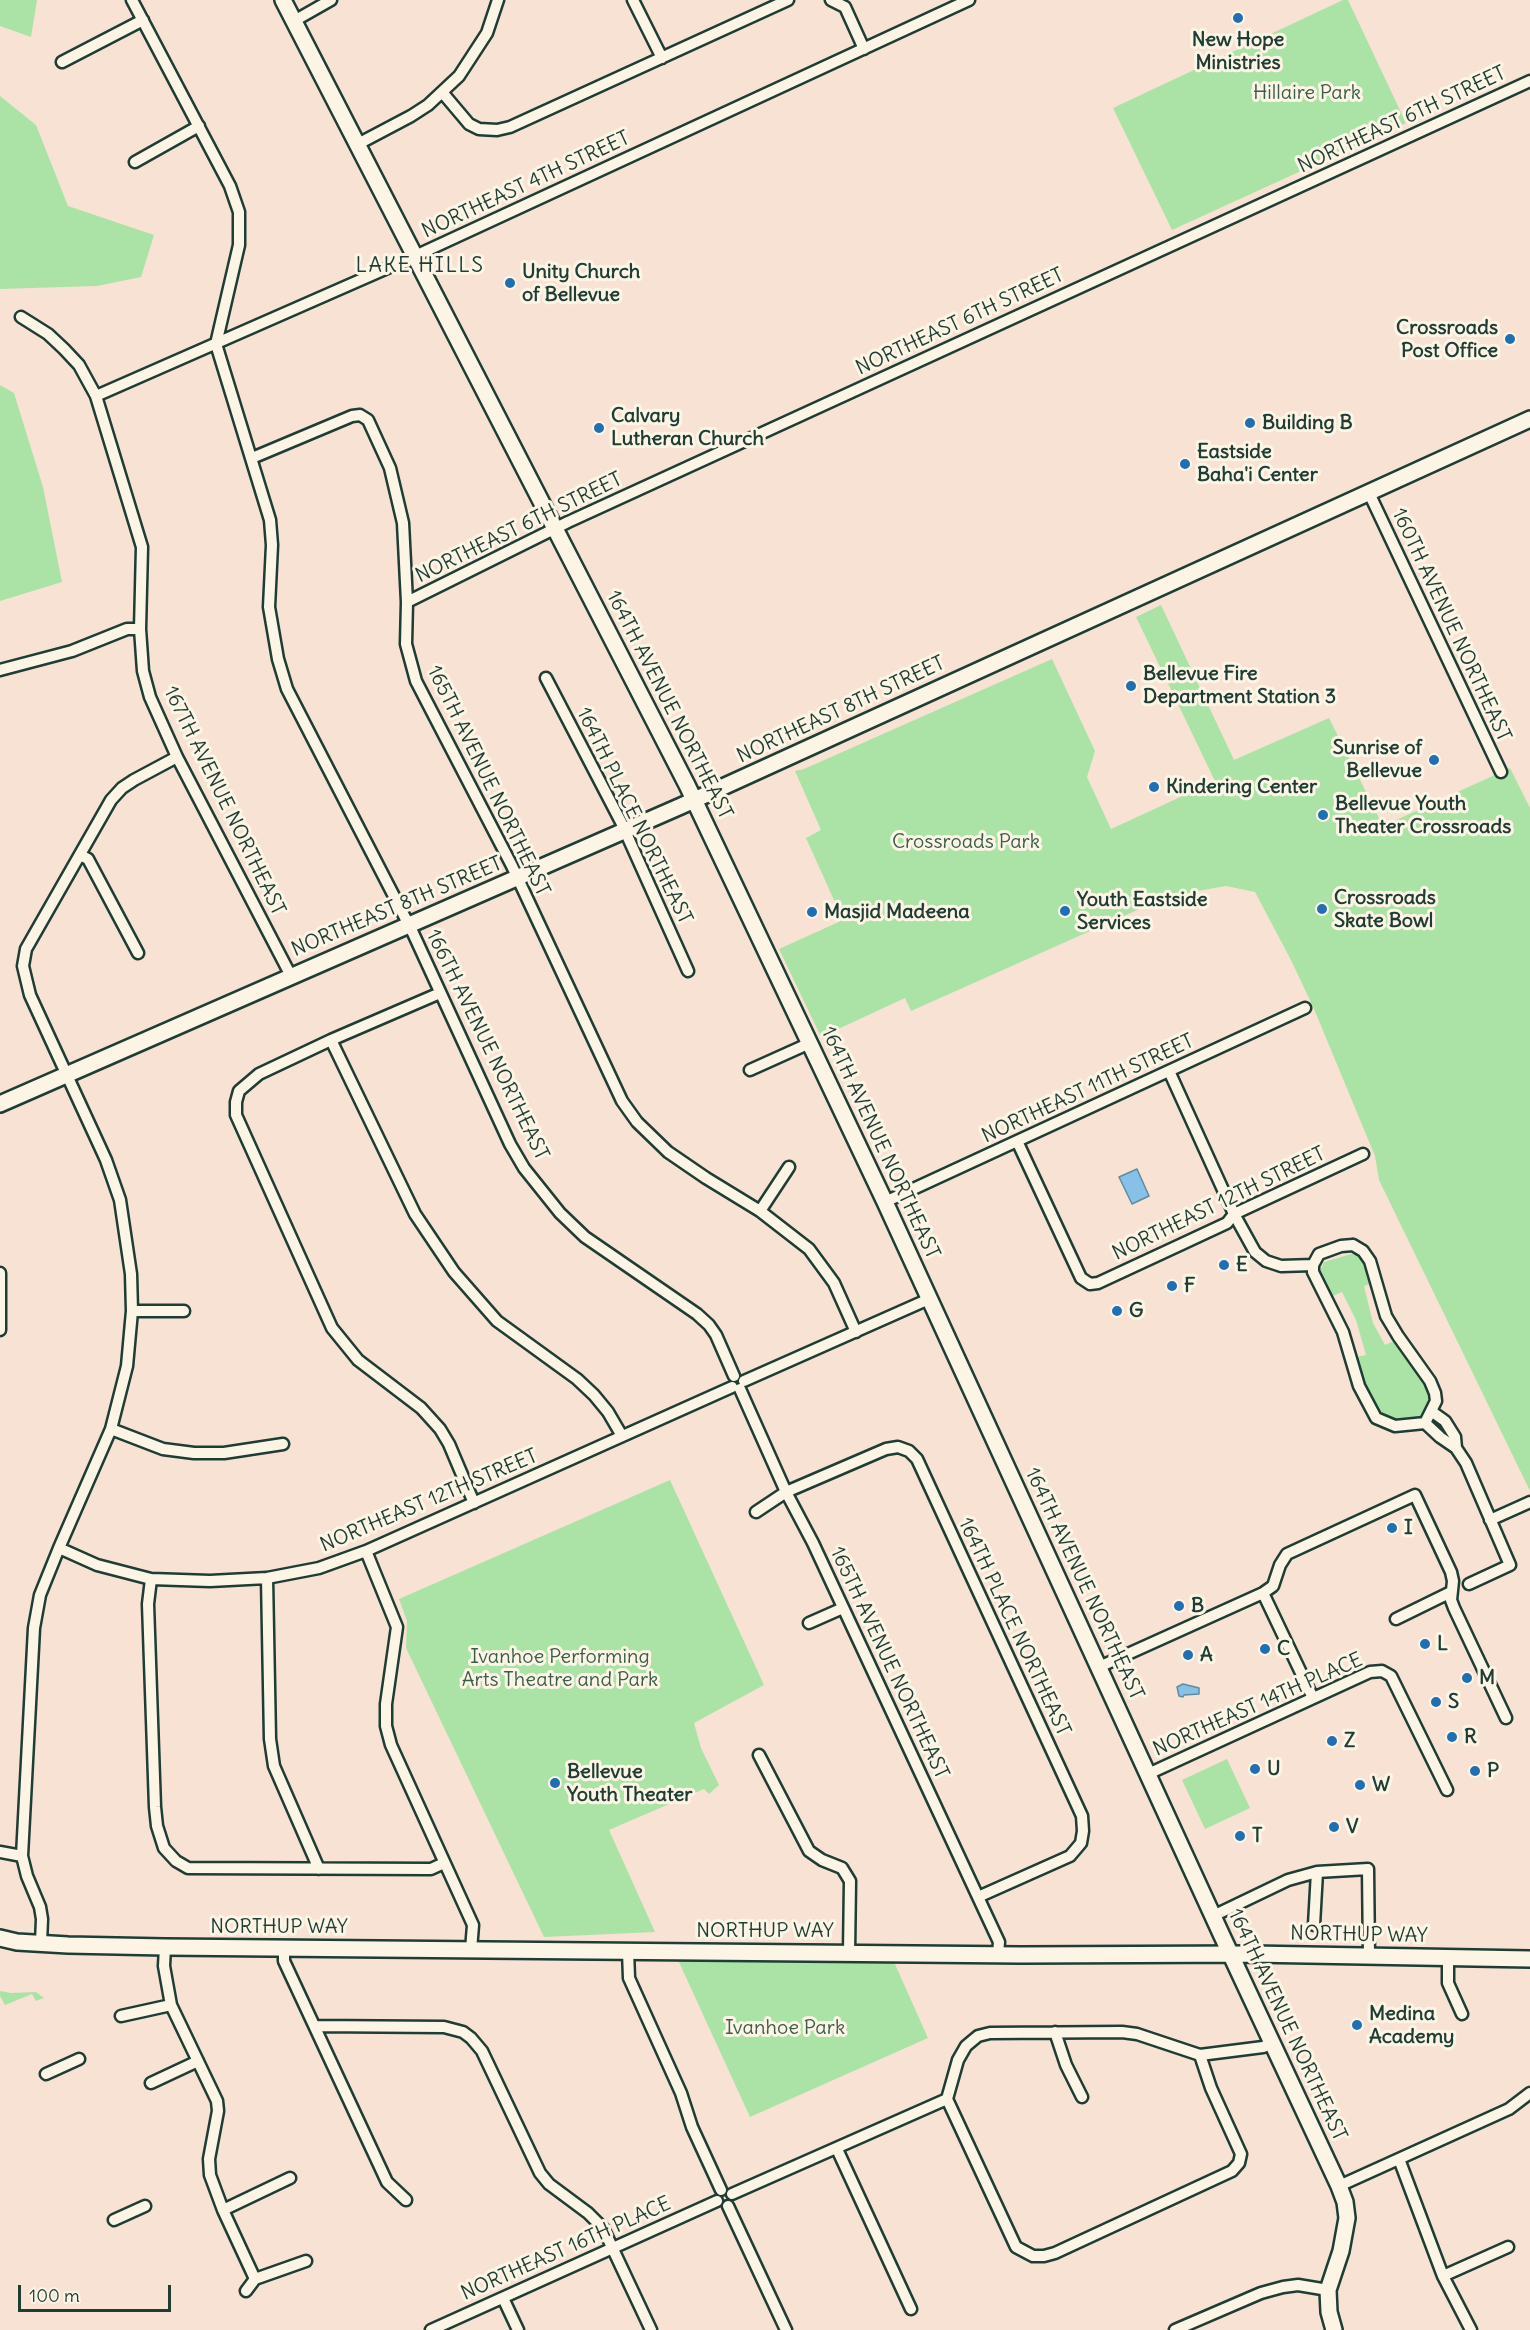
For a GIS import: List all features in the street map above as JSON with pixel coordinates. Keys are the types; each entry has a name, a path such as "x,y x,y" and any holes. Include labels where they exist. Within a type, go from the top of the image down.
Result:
{"street":[{"path":"132,0 235,198 240,228 239,245 216,344"},
{"name":"164TH AVENUE NORTHEAST","path":"284,0 694,800 885,1202 1339,2186 1345,2202 1347,2224 1328,2290 1329,2312 1334,2330"},
{"path":"294,21 331,0"},
{"path":"357,144 411,117 459,76 487,33 498,0"},
{"path":"633,0 662,57"},
{"path":"442,92 469,124 479,129 497,130 521,122 788,0"},
{"path":"831,0 845,7 864,49"},
{"name":"NORTHEAST 4TH STREET","path":"96,396 415,256 969,0"},
{"path":"62,62 143,20"},
{"name":"NORTHEAST 6TH STREET","path":"407,602 555,528 1530,81"},
{"path":"135,162 199,126"},
{"name":"167TH AVENUE NORTHEAST","path":"21,317 48,334 64,349 79,365 96,396 141,547 140,628 143,671 150,697 177,757 291,976"},
{"name":"166TH AVENUE NORTHEAST","path":"216,344 270,520 272,545 269,607 278,659 287,689 409,925 510,1143 539,1188 585,1238 697,1314 709,1325 716,1335 737,1383"},
{"name":"165TH AVENUE NORTHEAST","path":"252,458 352,416 360,416 368,420 390,468 403,523 407,602 406,644 416,681 517,878 610,1078 637,1122 668,1152 760,1210"},
{"name":"NORTHEAST 8TH STREET","path":"0,1104 625,831 1530,419"},
{"name":"160TH AVENUE NORTHEAST","path":"1369,493 1501,772"},
{"path":"0,670 72,651 127,629 140,628"},
{"name":"164TH PLACE NORTHEAST","path":"546,678 625,831 688,971"},
{"path":"41,1943 40,1907 27,1876 22,1856 34,1628 40,1595 111,1429 127,1366 132,1311 130,1274 120,1200 106,1160 30,995 23,966 26,949 98,820 122,788 177,757"},
{"path":"80,855 88,859 138,953"},
{"path":"440,993 259,1074 239,1091 236,1115 332,1328 339,1339 364,1365 421,1408 440,1429 449,1444 474,1503"},
{"name":"NORTHEAST 11TH STREET","path":"885,1202 1305,1008"},
{"path":"331,1040 415,1214 440,1253 477,1300 497,1321 577,1379 594,1395 608,1412 622,1436"},
{"path":"750,1070 810,1043"},
{"path":"1169,1071 1234,1214 1255,1252 1266,1261 1294,1267 1313,1265"},
{"name":"NORTHEAST 12TH STREET","path":"1017,1141 1081,1278 1090,1284 1098,1283 1227,1223 1234,1214 1363,1154"},
{"path":"789,1167 760,1210 802,1243 822,1265 834,1283 856,1332"},
{"path":"1425,1423 1436,1401 1436,1393 1386,1316 1376,1277 1363,1251 1353,1245 1341,1246 1319,1254 1313,1265 1313,1272 1343,1332 1359,1386 1376,1418 1395,1426 1425,1423 1456,1448 1466,1463 1510,1565 1469,1584"},
{"path":"0,1273 0,1330"},
{"name":"NORTHEAST 12TH STREET","path":"59,1548 98,1565 151,1579 210,1581 267,1578 319,1568 366,1551 929,1299"},
{"path":"132,1311 184,1311"},
{"name":"165TH AVENUE NORTHEAST","path":"737,1383 786,1492 813,1543 999,1942 998,1954"},
{"path":"1431,1411 1445,1421 1455,1437 1456,1448"},
{"path":"111,1429 163,1449 194,1453 224,1454 283,1444"},
{"name":"164TH PLACE NORTHEAST","path":"786,1492 876,1452 898,1448 909,1451 917,1459 1082,1816 1081,1843 1070,1856 978,1898"},
{"path":"756,1512 786,1492"},
{"path":"1099,1667 1263,1593 1273,1586 1280,1565 1287,1554 1415,1495 1451,1572 1454,1608 1506,1718"},
{"path":"1490,1520 1530,1502"},
{"path":"366,1551 397,1627 386,1704 386,1726 391,1745 473,1925 471,1950"},
{"path":"267,1578 270,1739 274,1766 319,1869"},
{"path":"151,1579 148,1604 155,1807 157,1826 164,1848 176,1861 188,1869 431,1869 444,1863"},
{"path":"1396,1619 1451,1592"},
{"path":"1263,1593 1313,1698"},
{"path":"809,1623 843,1608"},
{"name":"NORTHEAST 14TH PLACE","path":"1148,1774 1370,1672 1382,1671 1391,1676 1447,1790"},
{"path":"759,1755 809,1851 822,1860 842,1868 850,1881 849,1953"},
{"path":"0,1852 22,1856"},
{"path":"1213,1916 1288,1880 1317,1872 1368,1869 1369,1955"},
{"path":"1314,1925 1317,1872"},
{"name":"NORTHUP WAY","path":"0,1938 41,1943 165,1947 1369,1955 1530,1959"},
{"path":"165,1947 164,1966 171,2005 217,2101 218,2111 209,2159 210,2175 223,2210 255,2279"},
{"path":"284,1948 284,1961 387,2182 406,2200"},
{"path":"628,1951 629,1978 681,2093 692,2127 721,2190"},
{"path":"1448,1957 1449,1983 1462,2014"},
{"path":"121,2016 171,2005"},
{"path":"315,2026 444,2026 463,2032 482,2051 540,2173 549,2184 588,2213 603,2228 651,2330"},
{"path":"1055,2032 1066,2066 1082,2097"},
{"path":"1200,2055 1211,2088 1241,2154 1239,2163 1232,2171 1055,2253 1033,2256 1016,2247 947,2099 958,2060 966,2046 978,2036 990,2033 1122,2032 1137,2034 1200,2055 1263,2047 1273,2043"},
{"path":"46,2074 79,2059"},
{"path":"151,2083 198,2061"},
{"path":"1339,2186 1509,2109 1530,2093"},
{"path":"732,2194 947,2099"},
{"path":"837,2149 911,2309"},
{"path":"1399,2159 1443,2276 1472,2330"},
{"path":"223,2210 291,2178"},
{"path":"721,2190 729,2190 732,2194 733,2200 728,2206"},
{"path":"721,2190 716,2196 717,2201 720,2205 728,2206"},
{"name":"NORTHEAST 16TH PLACE","path":"431,2330 717,2201"},
{"path":"114,2220 145,2206"},
{"path":"728,2206 786,2330"},
{"path":"1443,2276 1508,2247"},
{"path":"246,2291 255,2279 306,2261"},
{"path":"1174,2330 1261,2293 1283,2287 1298,2285 1328,2290"},
{"path":"503,2298 518,2330"}],"green space":[{"path":"0,0 37,0 31,37 0,26"},
{"name":"Hillaire Park","path":"1343,0 1348,0 1406,123 1172,230 1113,108"},
{"path":"0,96 36,125 68,206 154,235 141,277 97,286 0,289"},
{"path":"0,385 14,393 43,487 62,582 0,601"},
{"name":"Crossroads Park","path":"1161,605 1234,760 1329,718 1383,826 1510,768 1530,808 1530,1491 1379,1180 1375,1156 1314,1009 1255,892 1226,886 1192,892 1144,907 911,1011 905,998 821,1037 779,949 843,920 806,838 821,830 795,771 1052,659 1095,751 1087,777 1111,829 1215,781 1136,617"},
{"path":"1351,1254 1365,1262 1373,1283 1364,1286 1373,1323 1385,1345 1394,1341 1418,1369 1426,1384 1431,1399 1425,1415 1413,1421 1401,1422 1382,1416 1373,1407 1362,1382 1356,1357 1366,1355 1356,1320 1342,1292 1333,1296 1320,1271 1324,1262"},
{"name":"Ivanhoe Performing Arts Theatre and Park","path":"670,1480 764,1685 694,1723 701,1748 719,1785 709,1794 704,1789 609,1830 655,1932 544,1937 406,1648 407,1621 399,1599"},
{"path":"1227,1759 1250,1808 1205,1829 1182,1780"},
{"name":"Ivanhoe Park","path":"678,1960 894,1962 928,2038 750,2117"},
{"path":"0,1991 36,1992 44,1998 36,2001 32,1994 5,2005"}],"water":[{"path":"1137,1169 1149,1196 1132,1204 1119,1177"},
{"path":"1183,1684 1199,1688 1199,1694 1179,1696 1177,1687"}],"place":[{"name":"New Hope Ministries","path":"1238,18"},
{"name":"Unity Church of Bellevue","path":"510,283"},
{"name":"Crossroads Post Office","path":"1510,339"},
{"name":"Building B","path":"1250,423"},
{"name":"Calvary Lutheran Church","path":"599,428"},
{"name":"Eastside Baha'i Center","path":"1185,464"},
{"name":"Bellevue Fire Department Station 3","path":"1131,686"},
{"name":"Sunrise of Bellevue","path":"1434,760"},
{"name":"Kindering Center","path":"1154,787"},
{"name":"Bellevue Youth Theater Crossroads","path":"1323,815"},
{"name":"Crossroads Skate Bowl","path":"1322,909"},
{"name":"Youth Eastside Services","path":"1065,911"},
{"name":"Masjid Madeena","path":"812,912"},
{"name":"E","path":"1224,1265"},
{"name":"F","path":"1172,1286"},
{"name":"G","path":"1117,1311"},
{"name":"I","path":"1392,1528"},
{"name":"B","path":"1179,1606"},
{"name":"L","path":"1425,1644"},
{"name":"C","path":"1265,1649"},
{"name":"A","path":"1188,1655"},
{"name":"M","path":"1467,1678"},
{"name":"S","path":"1436,1702"},
{"name":"R","path":"1452,1737"},
{"name":"Z","path":"1332,1741"},
{"name":"U","path":"1255,1769"},
{"name":"P","path":"1475,1771"},
{"name":"Bellevue Youth Theater","path":"555,1783"},
{"name":"W","path":"1360,1785"},
{"name":"V","path":"1334,1827"},
{"name":"T","path":"1240,1836"},
{"name":"Medina Academy","path":"1357,2025"}],"district":[{"name":"LAKE HILLS","path":"420,266"}]}
